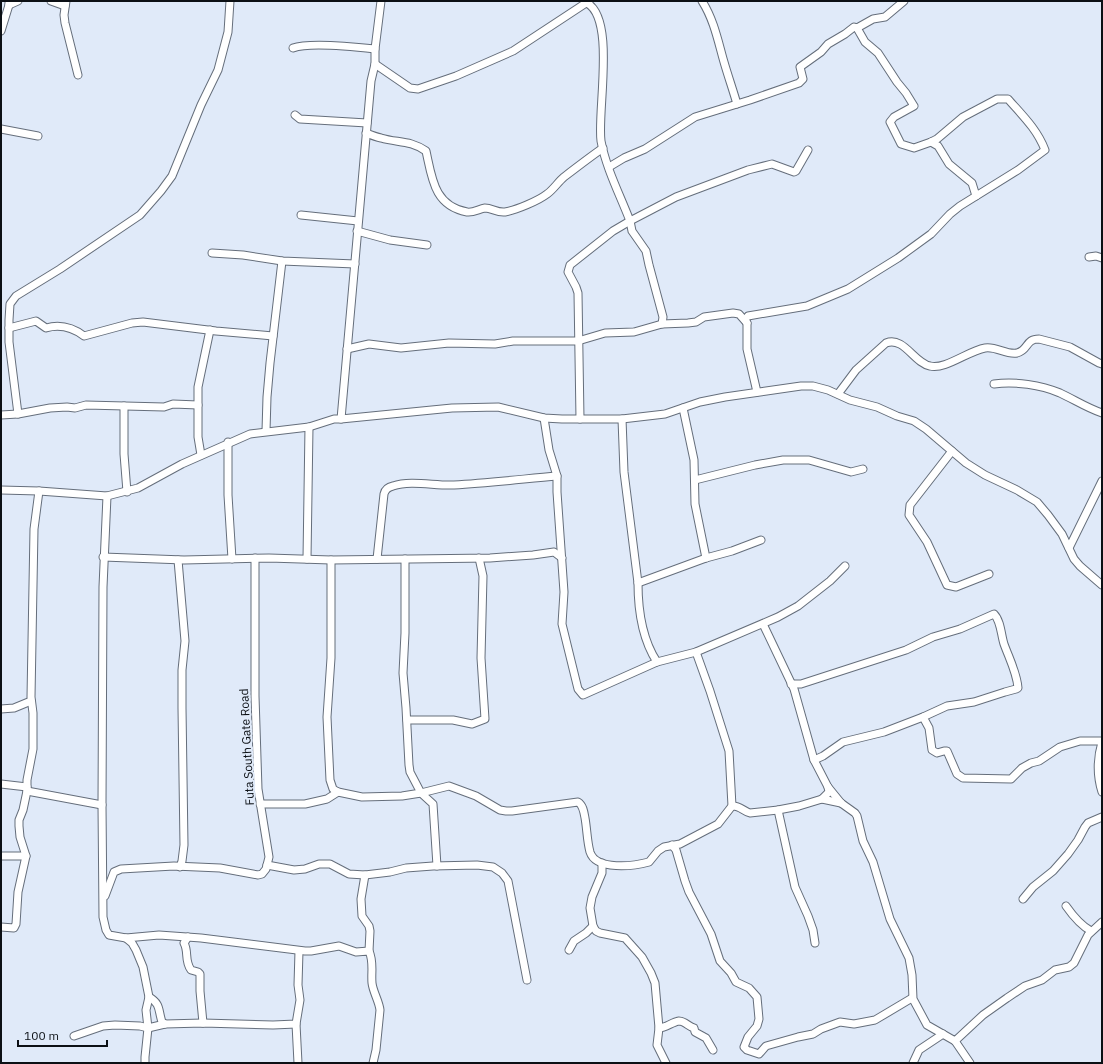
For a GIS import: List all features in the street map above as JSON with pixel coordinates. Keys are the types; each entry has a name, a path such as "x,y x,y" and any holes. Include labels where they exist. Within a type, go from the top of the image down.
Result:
{"street":[{"path":"1,31 9,3 18,1"},
{"path":"51,1 66,4 65,23 78,75"},
{"path":"18,414 9,342 10,304 16,296 60,269 140,215 147,209 172,176 199,109 218,70 228,32 230,1"},
{"path":"341,419 371,80 375,64 375,49 381,1"},
{"path":"702,1 718,38 737,104"},
{"path":"609,167 624,158 645,149 695,117 792,86 802,81 803,79 800,67 828,44 854,27 857,28 873,19 885,17 904,1"},
{"path":"375,64 410,88 418,88 456,76 513,51 588,2 593,6 596,12 604,48 600,124 603,148 630,221 632,231 648,256 663,317 662,324"},
{"path":"757,392 747,349 747,323 745,320 747,317 750,315 807,306 854,286 927,237 950,214 1018,170 1045,150 1029,121 1008,99 997,99 963,117 941,136 917,148 911,148 901,144 890,122 894,117 914,106 878,53 865,42 857,28"},
{"path":"293,48 301,46 330,46 375,49"},
{"path":"295,115 300,119 367,123"},
{"path":"1,129 38,136"},
{"path":"366,133 382,139 404,141 415,145 426,152 433,183 442,200 451,206 468,212 487,208 497,212 505,212 522,208 547,194 560,181 603,148"},
{"path":"941,136 942,151"},
{"path":"931,142 936,144 942,151 949,164 972,183 976,196"},
{"path":"580,419 578,294 568,272 570,265 630,221 676,197 748,170 772,164 794,172 808,150"},
{"path":"301,216 358,221"},
{"path":"357,231 390,240 427,245"},
{"path":"212,253 244,255 282,262 355,264"},
{"path":"1089,257 1096,256 1102,258"},
{"path":"266,431 267,397 282,262"},
{"path":"347,349 369,344 401,348 449,342 495,344 508,341 578,340 605,333 634,332 662,324 696,322 704,316 733,313 738,314 747,323"},
{"path":"9,328 36,321 46,328 61,325 84,336 132,323 143,322 273,336"},
{"path":"202,455 198,437 199,376 206,354 210,330"},
{"path":"838,394 856,370 876,351 890,342 899,344 906,348 922,363 937,367 976,350 991,347 1012,354 1016,353 1024,350 1031,340 1039,339 1070,347 1102,364"},
{"path":"994,384 1021,384 1047,388 1066,396 1083,406 1102,413"},
{"path":"1,490 107,496 127,492 148,483 228,442 250,434 309,427 334,419 452,408 498,407 544,418 622,419 665,414 700,402 757,392 801,386 813,386 914,421 985,475 1017,490 1037,502 1062,534 1068,548 1080,566 1102,585"},
{"path":"1,415 18,414 50,408 75,408 84,405 164,407 173,404 198,405"},
{"path":"124,406 124,454 127,492"},
{"path":"683,408 694,460 695,504 706,558"},
{"path":"544,418 549,450 557,476 564,592 562,624 581,693 583,695 658,662 696,652 763,624 798,606 845,566"},
{"path":"622,419 624,472 638,583 638,601 644,631 652,654 658,662"},
{"path":"307,559 309,427"},
{"path":"228,442 228,495 232,559"},
{"path":"952,451 910,505 909,515 927,542 947,585 956,587 989,574"},
{"path":"695,480 755,465 783,460 809,460 851,472 863,469"},
{"path":"377,559 384,494 388,488 402,484 452,485 557,476"},
{"path":"1068,548 1102,482"},
{"path":"1,927 14,928 16,924 17,898 26,856 20,837 19,820 23,810 33,749 33,713 31,701 34,529 39,491"},
{"path":"107,496 103,557 102,805 103,916 106,930 109,935 126,938 158,935 201,938 299,951 311,951 339,946 356,952 369,951"},
{"path":"638,583 760,540"},
{"path":"103,557 178,560 255,558 330,560 479,558 533,555 554,552 561,543"},
{"path":"554,552 562,558"},
{"name":"Futa South Gate Road","path":"255,558 255,696 258,789 269,857 267,865"},
{"path":"407,720 453,720 472,724 484,719 481,658 483,576 479,558"},
{"path":"405,559 404,673 410,772 421,793 433,804 437,866"},
{"path":"178,560 182,624 185,641 182,670 184,838 182,862 180,867"},
{"path":"330,560 331,658 327,724 330,780 333,789 338,792 362,797 421,793 446,786 453,787 476,796 500,810 512,811 578,802 580,803 584,812 590,852 595,859 602,864 622,866 645,863 653,859 658,851 664,847 680,844 718,824 732,806 729,751 696,652"},
{"path":"791,684 801,684 906,650 933,637 976,623 994,614 997,619 1017,684 1018,688 974,702 947,706 884,732 843,742 824,756 814,760"},
{"path":"763,624 794,689 814,760 828,787 841,803 858,816 862,841 873,862 890,919 909,958 912,975 912,998 926,1025 955,1041 970,1063"},
{"path":"1,710 14,708 31,701"},
{"path":"923,717 929,728 932,750 936,753 947,751 956,774 963,778 1011,779 1022,768 1039,761 1060,747 1080,741 1102,742 1098,768 1099,783 1102,792"},
{"path":"1,784 102,805"},
{"path":"822,799 829,792 828,787"},
{"path":"260,804 305,804 327,799 338,792"},
{"path":"732,806 737,806 750,813 778,810 822,799 841,803"},
{"path":"778,810 795,887 813,930 814,943"},
{"path":"1023,899 1033,887 1054,871 1078,840 1084,827 1088,823 1102,817"},
{"path":"672,845 676,850 690,892 711,934 720,961 731,973 736,982 749,988 757,997 759,1019 757,1026 748,1037 744,1047 747,1050 759,1054 766,1046 813,1034 821,1029 840,1022 854,1024 874,1020 912,998"},
{"path":"1,856 26,856"},
{"path":"103,902 114,872 121,869 180,867 220,868 258,875 262,874 267,865 294,870 305,869 319,864 330,864 349,874 365,875 390,872 406,868 437,866 487,866 499,871 506,877 510,887 527,980"},
{"path":"602,864 602,873 592,897 590,908 593,926 596,932 625,938 645,961 655,983 659,1028 657,1045 666,1063"},
{"path":"365,875 361,899 362,916 369,926 370,931 369,951 372,960 372,985 380,1010 376,1050 373,1063"},
{"path":"1066,906 1084,928 1091,931"},
{"path":"955,1041 983,1015 1025,986 1042,980 1055,970 1069,967 1074,963 1088,935 1102,922"},
{"path":"569,950 574,941 593,926"},
{"path":"188,937 184,943 186,946 187,963 191,970 200,974 203,1023"},
{"path":"126,938 132,943 143,967 149,996 146,1010 148,1028 145,1057 146,1063"},
{"path":"298,1063 296,1024 300,1000 298,986 299,951"},
{"path":"149,996 160,1008 162,1022 165,1024"},
{"path":"659,1028 679,1021 687,1023 694,1028 695,1032 706,1038 713,1050"},
{"path":"74,1036 90,1030 109,1026 140,1026 148,1028 165,1024 296,1024"},
{"path":"913,1063 919,1050 943,1034"}]}
